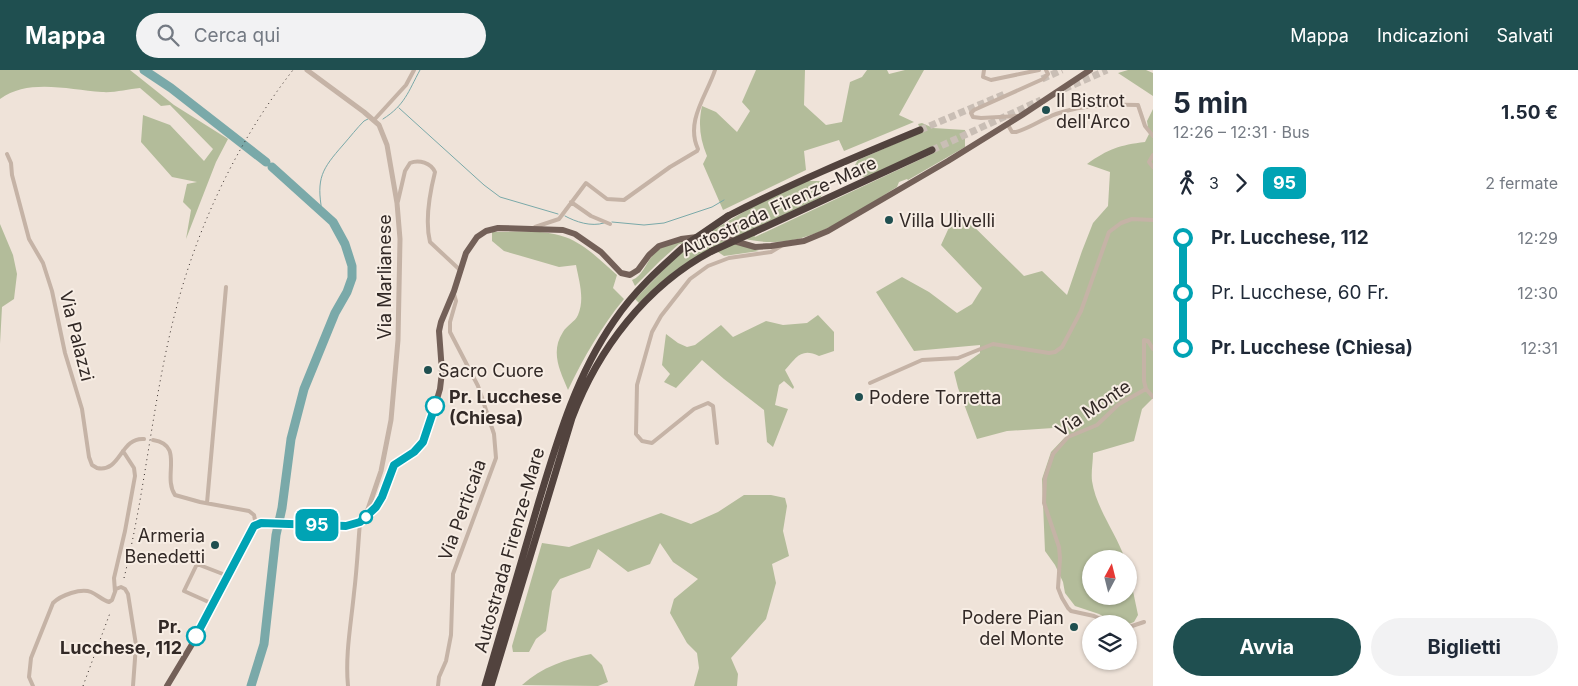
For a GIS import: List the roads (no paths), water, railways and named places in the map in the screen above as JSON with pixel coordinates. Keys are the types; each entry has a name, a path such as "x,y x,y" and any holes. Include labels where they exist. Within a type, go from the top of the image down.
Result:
{"highway":[{"name":"Autostrada Firenze-Mare","path":"484,686 561,428 580,380 602,339 623,308 658,270 687,244 728,216 806,178 920,130"},
{"name":"Autostrada Firenze-Mare","path":"491,686 572,418 584,388 606,350 646,300 682,268 712,251 932,150"}],"main road":[{"path":"167,686 213,604 243,545 256,525 266,523 350,526 362,520 380,502 394,465 418,448 426,435 441,380 442,358 439,331 460,270 471,244 477,237 486,231 498,228 563,230 575,234 601,252 621,273 626,274 634,274 653,250 659,246 681,238 710,235 751,246 783,245 804,241 828,231 1022,116 1090,70"}],"street":[{"name":"Via Marlianese","path":"307,70 379,125 387,145 397,203 400,239 398,340 391,420 381,471 362,520"},
{"path":"374,120 406,86 414,70"},
{"path":"532,228 558,219 586,183 607,199 624,200 670,167 697,151 698,148 694,140 695,119 715,70"},
{"path":"984,70 983,77 991,80 1039,70"},
{"path":"1022,116 981,118 973,117 971,113 1043,79 1048,74 1046,70"},
{"path":"1008,124 1012,132 1018,132 1048,117 1067,111 1111,104 1138,105 1146,128 1153,136"},
{"name":"Via Palazzi","path":"7,154 11,163 12,175 28,238 43,263 52,291 65,353 82,409 88,458 94,466 102,469 110,466 132,440 144,439"},
{"path":"1153,155 1149,162 1153,167"},
{"path":"397,203 407,166 414,161 418,161 432,167 435,172 432,182 428,227 430,242 460,270"},
{"path":"571,202 591,216 610,224"},
{"path":"870,383 922,360 958,358 993,344 1049,353 1059,350 1080,311 1109,232 1121,223 1132,219 1153,220"},
{"path":"717,443 713,406 708,403 694,409 652,442 642,441 636,434 637,385 652,332 661,316 690,279 708,266 730,258 772,252 783,245"},
{"path":"207,503 226,287"},
{"name":"Via Perticaia","path":"438,686 439,677 446,661 451,635 453,574 496,458 494,434 486,410 474,380 450,332 456,301 454,292"},
{"name":"Via Monte","path":"1089,615 1071,611 1058,588 1059,547 1044,503 1045,478 1053,454 1068,437 1097,425 1119,404 1146,389 1143,370 1144,340 1148,341 1153,349"},
{"path":"1146,389 1153,397"},
{"path":"153,440 163,442 169,449 171,456 170,484 174,493 179,497 249,511 254,515 256,525"},
{"path":"115,592 114,580 135,476 134,468 123,451"},
{"path":"118,457 129,460"},
{"path":"348,686 347,653 362,520"},
{"path":"213,604 184,592 197,564 228,576"},
{"path":"33,686 29,677 31,658 53,603 58,599 83,591 90,592 109,602 119,588 123,588 128,594 136,645 132,686"},
{"path":"1137,624 1144,622"}],"waterway":[{"path":"144,70 171,88 266,162"},
{"path":"383,119 401,103 420,70"},
{"path":"399,108 484,185 500,197 558,214"},
{"path":"322,211 320,200 322,175 336,153 364,121 368,119"},
{"path":"251,686 264,644 276,535 282,508 291,439 304,389 335,313 347,292 352,278 352,266 345,244 333,222 272,167"},
{"path":"612,222 644,225 664,223 712,207 724,200"},
{"path":"565,216 584,223 604,223"}],"tunnel":[{"path":"1042,79 1062,70"},
{"path":"1064,89 1107,70"},
{"path":"920,130 1007,93"},
{"path":"932,150 1041,100"}],"railway":[{"path":"124,578 138,514 159,385 182,287 193,254 220,189 253,127 293,70"},
{"path":"83,686 110,613"}],"place":[{"name":"Il Bistrot dell'Arco","path":"1046,110"},
{"name":"Villa Ulivelli","path":"889,220"},
{"name":"Sacro Cuore","path":"428,370"},
{"name":"Podere Torretta","path":"859,397"},
{"name":"Pr. Lucchese (Chiesa)","path":"435,406"},
{"name":"Armeria Benedetti","path":"215,545"},
{"name":"Podere Pian del Monte","path":"1074,627"},
{"name":"Pr. Lucchese, 112","path":"196,636"}]}
